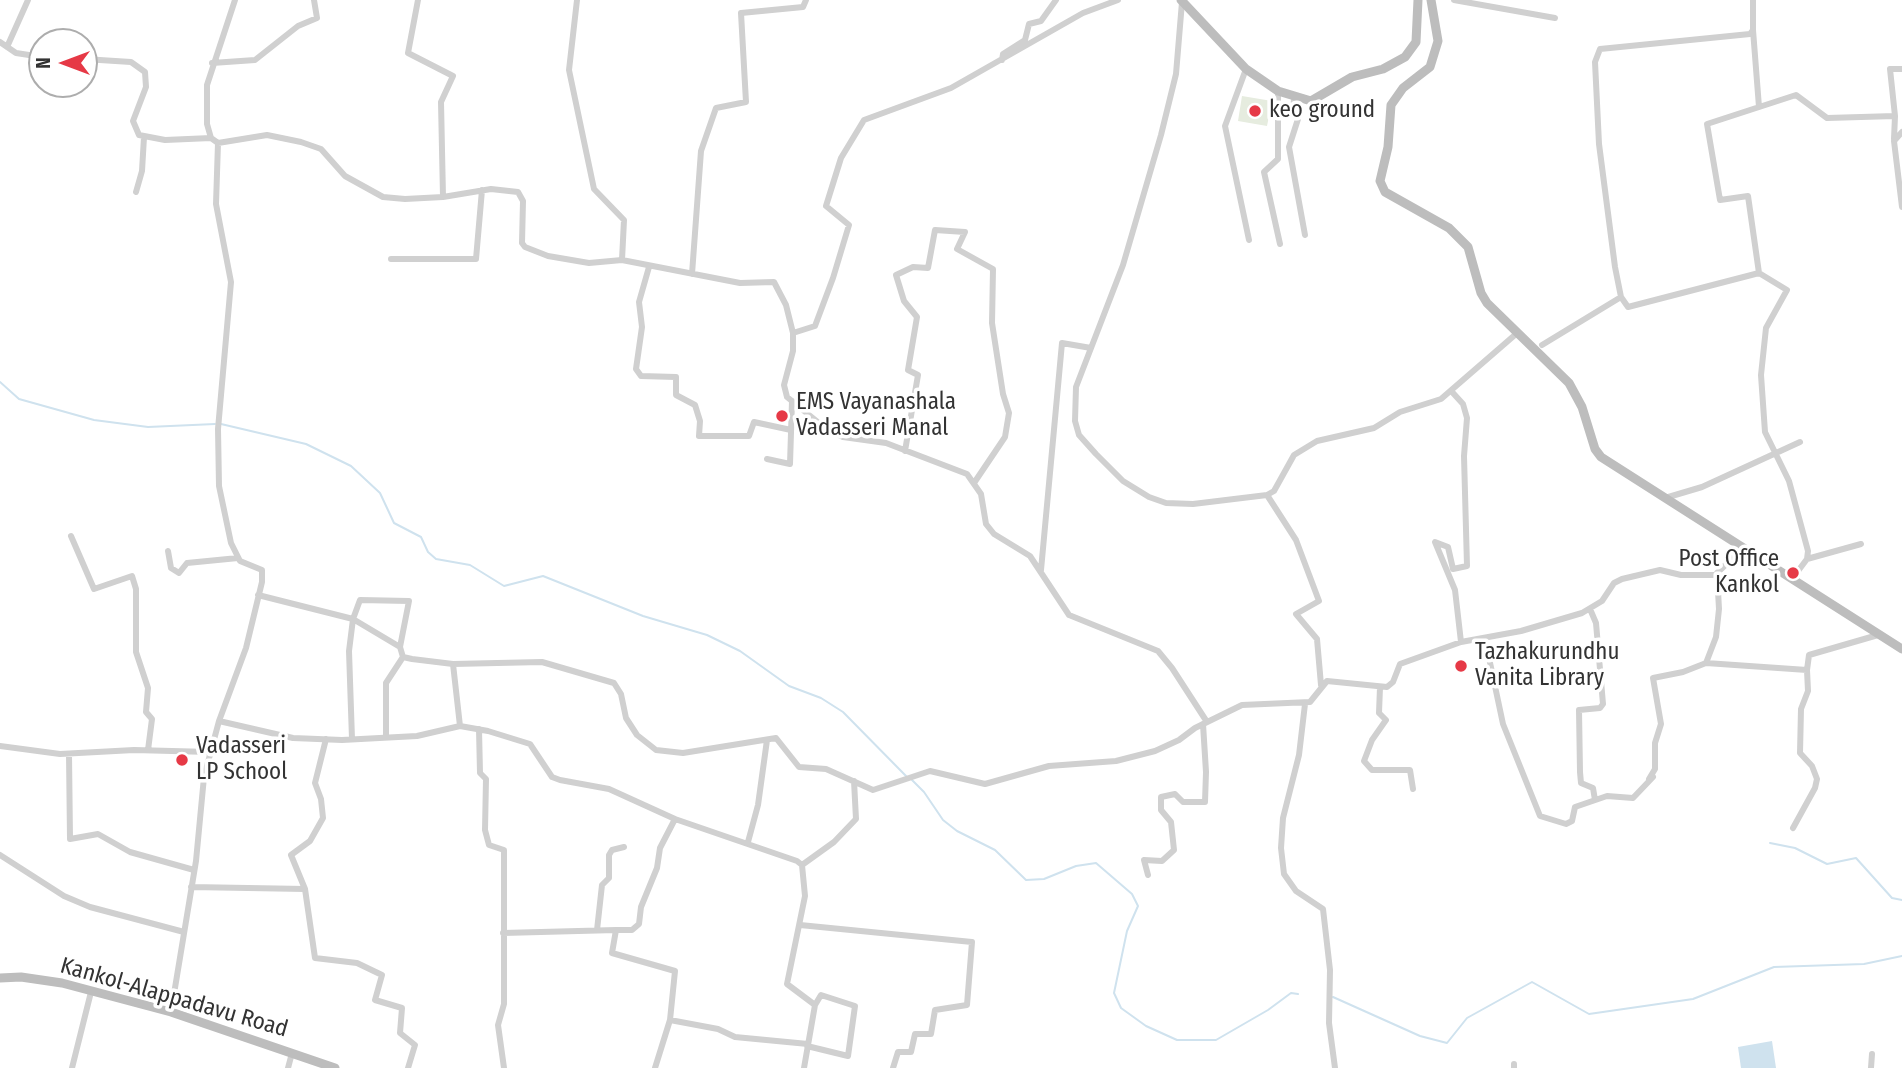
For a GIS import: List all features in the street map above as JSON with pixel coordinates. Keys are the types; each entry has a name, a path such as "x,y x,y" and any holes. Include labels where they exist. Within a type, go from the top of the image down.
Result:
{"main road":[{"path":"1181,1 1246,69 1294,99 1311,101 1320,99 1352,77 1383,69 1405,57 1416,41 1418,0"},
{"path":"1432,0 1438,41 1435,55 1430,67 1394,98 1381,187 1392,198 1449,228 1468,247 1481,293 1516,334 1569,383 1582,407 1595,449 1601,457 1902,649"},
{"name":"Kankol-Alappadavu Road","path":"0,978 21,977 62,983 171,1012 335,1068"}],"street":[{"path":"28,0 3,44 16,53 28,55"},
{"path":"211,138 207,124 207,85 212,63 235,0"},
{"path":"212,63 255,60 279,44 298,26 317,19 314,0"},
{"path":"418,0 408,53 453,76 441,102 443,197"},
{"path":"577,0 569,69 594,189 624,220 622,260"},
{"path":"692,274 702,146 716,107 746,102 741,13 803,7 806,0"},
{"path":"1002,60 1003,54 1025,40 1029,23 1041,21 1056,0"},
{"path":"793,333 815,326 834,278 849,225 826,206 841,158 864,120 951,88 1083,13 1118,0"},
{"path":"1454,0 1555,18"},
{"path":"1753,0 1759,107"},
{"path":"1181,1 1176,74 1161,135 1123,265 1076,387 1075,421 1079,435 1123,481 1149,497 1166,503 1194,504 1267,495 1274,491 1294,455 1317,442 1374,428 1400,412 1430,404 1453,393 1516,334"},
{"path":"1754,30 1751,34 1735,37 1674,44 1618,45 1600,49 1596,55 1600,144 1621,297 1628,307 1759,273 1787,290 1766,328 1760,375 1765,432 1777,454 1796,503 1807,559"},
{"path":"98,60 131,62 145,72 146,88 133,121 134,129 144,137 211,138 218,143 267,135 300,142 321,149 345,176 383,197 405,200 482,190 518,191 523,201 522,236 525,247 548,256 589,263 622,260 740,283 774,282 786,304 793,333 793,351 784,394 825,428 843,437 886,443 967,474 981,494 986,524 995,534 1024,550 1041,570 1069,615 1082,623 1144,643 1158,651 1172,668 1205,723 1205,802 1183,802 1175,794 1161,797 1161,810 1171,822 1174,850 1162,861 1144,860 1148,875"},
{"path":"1246,69 1225,126 1249,240"},
{"path":"1902,69 1890,69 1895,117 1894,141 1902,207"},
{"path":"1278,91 1278,159 1264,172 1280,244"},
{"path":"1759,273 1748,196 1720,200 1707,124 1796,95 1827,118 1895,117"},
{"path":"1294,99 1293,108 1298,119 1289,147 1305,235"},
{"path":"1894,141 1902,132"},
{"path":"135,192 142,171 144,137"},
{"path":"218,143 216,204 232,282 218,429 219,486 231,543 238,558"},
{"path":"391,259 476,259 482,190"},
{"path":"905,451 918,375 908,370 917,317 904,301 896,275 913,267 928,268 936,230 965,232 957,249 993,269 992,323 1009,413 1005,437 974,483"},
{"path":"649,267 639,302 642,327 636,369 641,376 676,377 676,396 695,405 700,421 699,436 749,436 754,422 791,430"},
{"path":"1542,345 1621,297"},
{"path":"1041,570 1062,344 1091,348"},
{"path":"1453,393 1463,404 1467,418 1464,456 1467,566 1453,569 1448,547 1435,542 1455,590 1461,642"},
{"path":"767,459 790,464 792,401"},
{"path":"1663,498 1702,486 1800,442"},
{"path":"1267,495 1296,540 1319,601 1296,614 1317,639 1321,685"},
{"path":"71,536 94,589 132,576 136,589 136,652 148,688 146,712 152,719 148,750"},
{"path":"1792,579 1807,559 1861,544"},
{"path":"403,657 453,664 542,662 614,683 621,694 626,718 638,735 656,750 683,753 776,738 799,767 825,769 873,790 930,771 985,784 1049,766 1116,761 1155,751 1242,705 1310,702 1321,685 1327,681 1380,687 1393,682 1400,664 1461,642 1485,639 1590,609 1602,601 1615,583 1644,572 1660,570 1681,575 1716,575 1743,548"},
{"path":"168,551 171,568 179,573 187,563 238,558 262,570 246,648 210,752 199,811 194,870 171,1012"},
{"path":"1706,663 1716,637 1719,609 1716,575"},
{"path":"258,596 354,619 400,647"},
{"path":"352,739 349,651 360,600 409,601 400,647 403,657 386,683 386,737"},
{"path":"1590,609 1596,623 1602,704 1600,708 1579,710 1580,772 1581,783 1593,788 1595,800"},
{"path":"1793,828 1815,788 1816,779 1812,766 1800,753 1801,709 1808,691 1809,655 1878,635"},
{"path":"1485,639 1503,723 1541,816 1566,824 1572,821 1575,807 1617,795 1633,799 1653,777 1661,723 1653,678 1683,672 1706,663 1807,670"},
{"path":"453,664 460,726"},
{"path":"1380,687 1379,713 1386,720 1372,740 1364,761 1372,770 1410,770 1413,789"},
{"path":"1304,704 1299,755 1283,818 1281,848 1284,874 1296,891 1323,909 1329,970 1329,1023 1335,1068"},
{"path":"219,721 293,738 417,736 460,726 479,729 530,744 552,776 609,789 675,819 748,842 802,865"},
{"path":"479,729 480,773 486,779 485,830 489,845 504,850 504,1004 498,1025 504,1068"},
{"path":"326,739 314,783 321,799 323,818 310,841 291,855 305,889 314,958 357,963 382,975 375,1000 402,1008 400,1033 415,1045 408,1068"},
{"path":"748,842 758,805 767,740"},
{"path":"0,746 69,754 148,750 210,752"},
{"path":"69,754 70,839 97,834 130,852 194,870"},
{"path":"1644,781 1653,777"},
{"path":"802,865 834,842 856,818 854,781"},
{"path":"503,933 632,930 639,924 640,907 657,868 660,848 675,819"},
{"path":"597,930 602,885 609,878 609,855 612,850 624,847"},
{"path":"0,855 64,896 90,907 184,932"},
{"path":"802,865 805,896 787,984 815,1004"},
{"path":"191,887 305,889"},
{"path":"800,925 972,942 967,1005 935,1010 931,1034 915,1034 911,1052 898,1052 893,1068"},
{"path":"616,930 612,953 675,971 670,1020 655,1068"},
{"path":"72,1068 91,992"},
{"path":"670,1020 718,1029 735,1037 808,1045 848,1056 855,1006 821,995 815,1004 808,1045 804,1068"},
{"path":"288,1068 292,1053"},
{"path":"1871,1054 1871,1068"}],"shaded area":[{"name":"keo ground","path":"1242,96 1272,101 1267,126 1238,121"}],"water":[{"path":"1772,1041 1776,1068 1741,1068 1738,1047"}],"waterway":[{"path":"0,382 19,399 94,420 148,427 215,424"},
{"path":"221,424 306,444 351,466 380,493 394,523 421,537 428,552 436,559 470,565 504,586 543,576 643,616 707,635 740,651 789,686 821,698 843,712 907,777"},
{"path":"912,780 924,792 943,820 957,831 995,850 1026,880 1044,879 1076,866 1096,863 1132,894 1138,906 1127,931 1114,993 1121,1008 1146,1026 1177,1040 1216,1040 1268,1010 1291,993 1298,994"},
{"path":"1770,843 1795,848 1827,864 1856,858 1892,898 1902,900"},
{"path":"1333,997 1420,1036 1447,1043 1467,1018 1532,982 1589,1014 1693,999 1774,967 1864,964 1902,956"}],"place":[{"name":"keo ground","path":"1255,111"},
{"name":"EMS Vayanashala Vadasseri Manal","path":"782,416"},
{"name":"Post Office Kankol","path":"1793,573"},
{"name":"Tazhakurundhu Vanita Library","path":"1461,666"},
{"name":"Vadasseri LP School","path":"182,760"}]}
